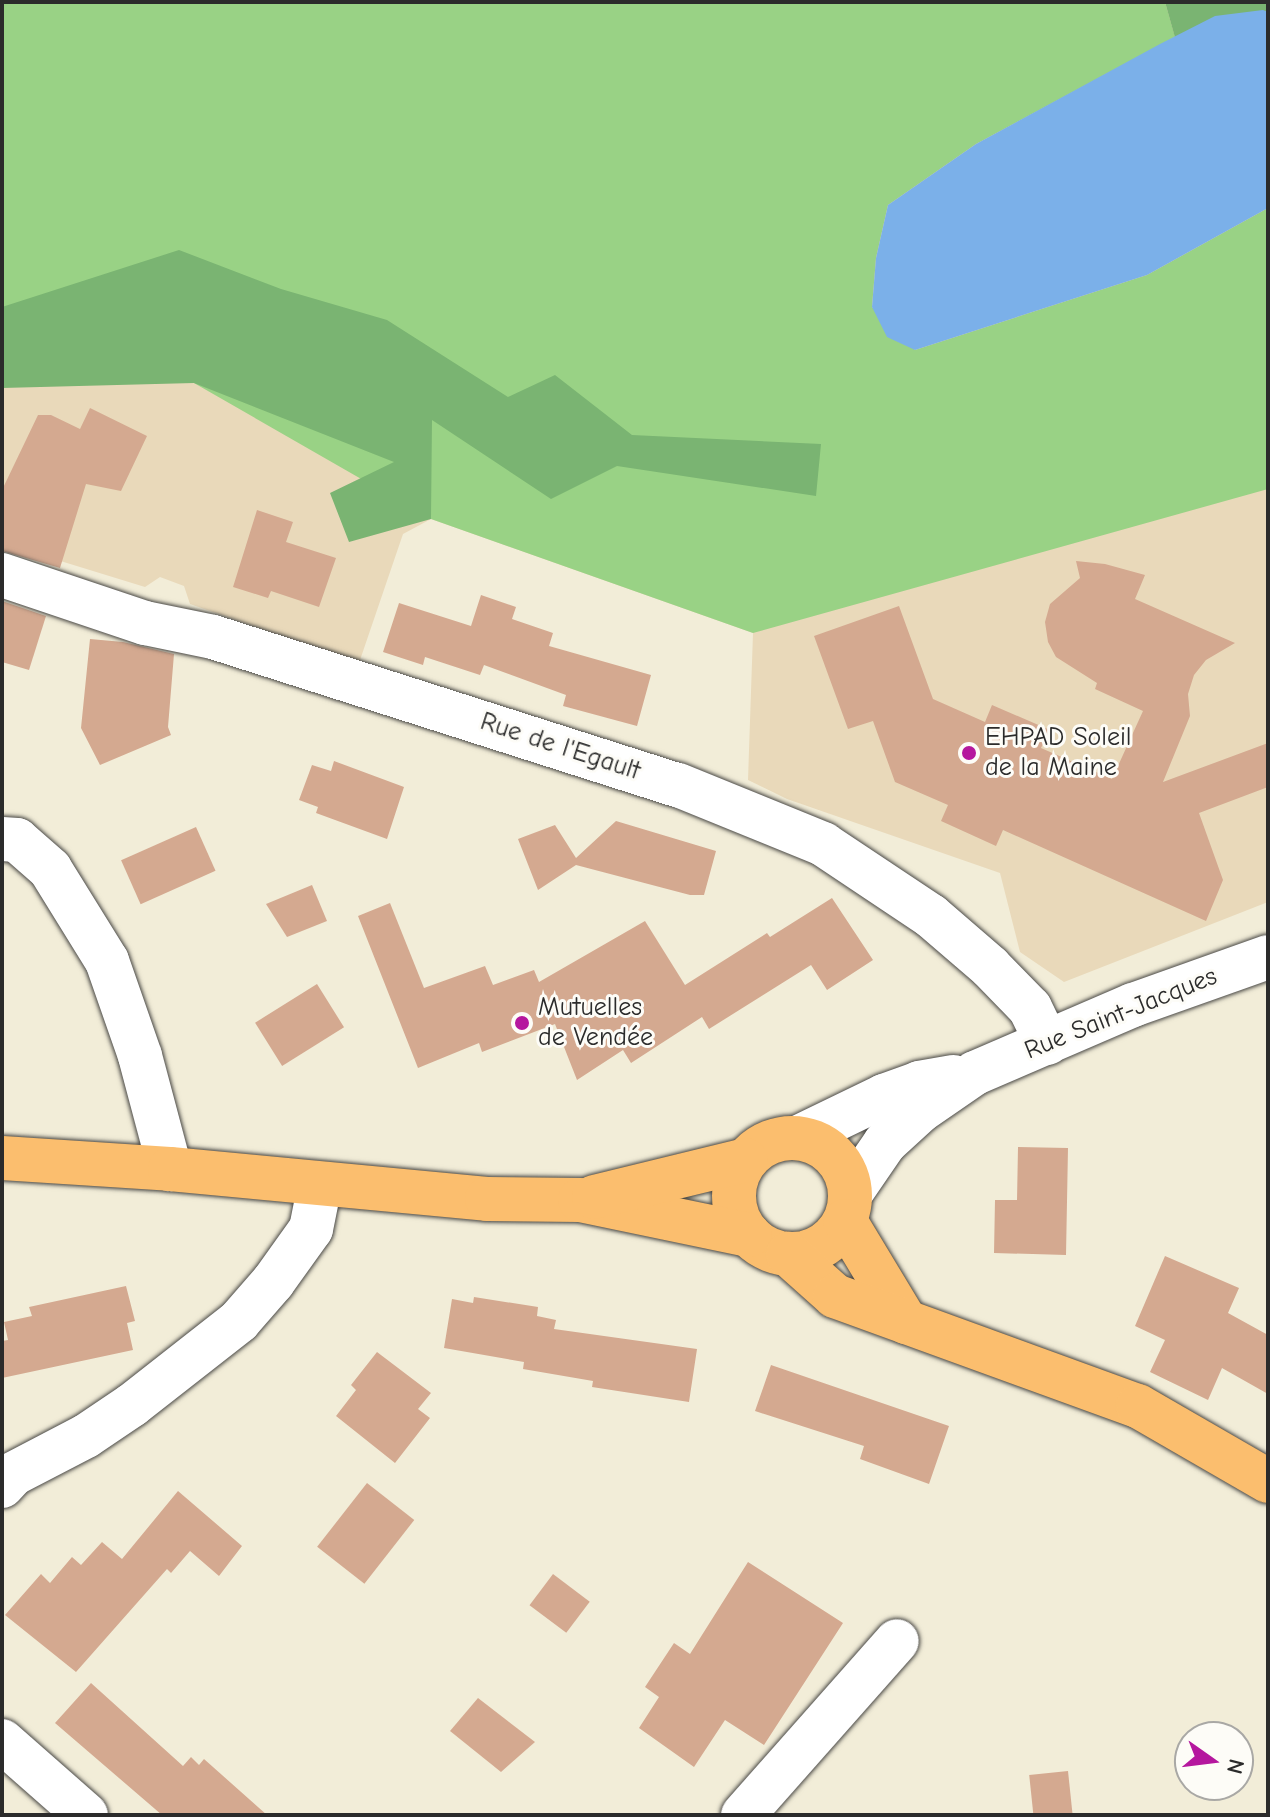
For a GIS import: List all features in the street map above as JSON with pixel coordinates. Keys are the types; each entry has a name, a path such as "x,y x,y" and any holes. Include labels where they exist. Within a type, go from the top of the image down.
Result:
{"main road":[{"path":"580,1200 746,1160 770,1143 797,1138 814,1142 840,1163 848,1178 847,1208 906,1322"},
{"path":"2,1158 170,1169 487,1199 580,1200 749,1235 774,1251 788,1254 821,1246 847,1208"},
{"path":"746,1160 737,1178 734,1198 738,1218 749,1235"},
{"path":"788,1254 835,1296 1138,1406 1268,1481"}],"street":[{"name":"Rue de l'Egault","path":"2,575 145,623 213,637 678,785 823,844 931,916 990,967 1030,1008 1047,1043"},
{"path":"2,839 17,840 50,869 107,961 140,1056 170,1169"},
{"name":"Rue Saint-Jacques","path":"847,1208 885,1143 920,1111 975,1073 1133,1005 1268,957"},
{"name":"Rue Saint-Jacques","path":"797,1138 884,1096 919,1083 975,1073"},
{"path":"2,1486 13,1474 86,1436 132,1405 239,1321 311,1229 320,1184"},
{"path":"743,1815 897,1641"},
{"path":"2,1741 86,1815"}],"shaded area":[{"path":"2,2 1268,2 1268,902 1064,982 1020,952 1000,873 787,799 748,780 753,633 431,519 403,534 359,663 190,604 184,586 160,577 145,587 2,543"}],"green space":[{"path":"2,2 1165,2 1175,37 976,144 888,205 876,258 872,307 915,350 1147,275 1268,208 1268,489 753,633 431,519 194,383 2,307"},
{"path":"1165,2 1268,2 1268,65 1187,80"},
{"path":"179,250 281,289 387,320 508,397 555,375 632,435 821,444 816,496 617,466 551,499 432,420 431,519 349,542 330,493 394,462 194,383 2,388 2,307"}],"water":[{"path":"1268,12 1268,208 1147,275 915,350 887,337 872,307 876,258 888,205 976,144 1160,44 1215,16"}],"building":[{"path":"90,408 147,436 121,491 86,484 60,568 2,551 2,490 38,415 51,415 80,429"},
{"path":"257,510 293,522 286,542 336,558 319,607 271,591 268,598 233,587"},
{"name":"EHPAD Soleil de la Maine","path":"1076,561 1105,564 1145,575 1135,599 1235,643 1206,660 1194,675 1188,694 1190,716 1163,782 1268,743 1268,787 1199,813 1223,880 1206,921 1003,830 996,846 941,821 948,805 895,782 873,721 848,729 814,636 899,606 933,699 985,722 992,705 1050,730 1041,748 1112,779 1143,711 1095,689 1097,683 1056,657 1048,642 1045,622 1050,604 1080,578"},
{"path":"481,595 516,607 512,619 553,633 549,646 651,675 637,726 563,706 566,695 484,665 480,675 425,657 423,665 383,652 399,603 471,626"},
{"path":"2,601 46,616 29,670 2,662"},
{"path":"90,639 123,642 174,654 168,727 171,735 100,765 81,728"},
{"path":"334,761 404,787 387,839 316,813 318,807 299,800 312,765 331,771"},
{"path":"616,821 716,851 704,895 690,895 576,865 538,890 518,839 555,825 576,858"},
{"path":"196,827 216,871 141,904 121,860"},
{"path":"312,885 327,921 287,937 266,904"},
{"path":"832,898 873,960 827,990 811,965 709,1029 702,1017 631,1063 623,1050 577,1080 555,1024 482,1052 479,1043 418,1068 358,916 390,903 424,988 485,966 493,985 534,970 539,982 645,921 685,985 767,933 770,937"},
{"path":"317,984 344,1027 282,1066 255,1023"},
{"path":"1018,1147 1068,1148 1066,1255 994,1253 995,1200 1017,1200"},
{"path":"1165,1256 1239,1288 1228,1313 1268,1335 1268,1394 1222,1368 1208,1400 1150,1372 1165,1340 1135,1326"},
{"path":"126,1286 135,1321 127,1323 133,1350 2,1378 2,1341 8,1340 4,1322 32,1316 29,1307"},
{"path":"474,1297 538,1307 537,1316 556,1320 554,1329 697,1349 689,1402 592,1387 593,1381 523,1369 524,1362 444,1348 452,1299 473,1303"},
{"path":"377,1352 431,1393 418,1409 430,1418 395,1463 336,1416 356,1390 351,1385"},
{"path":"771,1365 949,1426 929,1484 860,1459 864,1446 755,1411"},
{"path":"367,1483 414,1520 364,1584 317,1547"},
{"path":"178,1491 242,1546 219,1576 190,1551 171,1573 167,1569 76,1672 5,1615 41,1574 50,1583 72,1557 81,1565 102,1542 122,1559"},
{"path":"748,1562 843,1623 764,1745 725,1720 694,1767 639,1728 659,1697 645,1687 674,1643 690,1654"},
{"path":"553,1574 590,1602 566,1633 530,1605"},
{"path":"91,1683 183,1766 191,1757 199,1765 204,1759 267,1815 162,1815 55,1723"},
{"path":"478,1698 535,1742 501,1772 450,1731"},
{"path":"1068,1771 1073,1815 1033,1815 1029,1775"}],"place":[{"name":"EHPAD Soleil de la Maine","path":"969,753"},
{"name":"Mutuelles de Vendée","path":"522,1023"}]}
